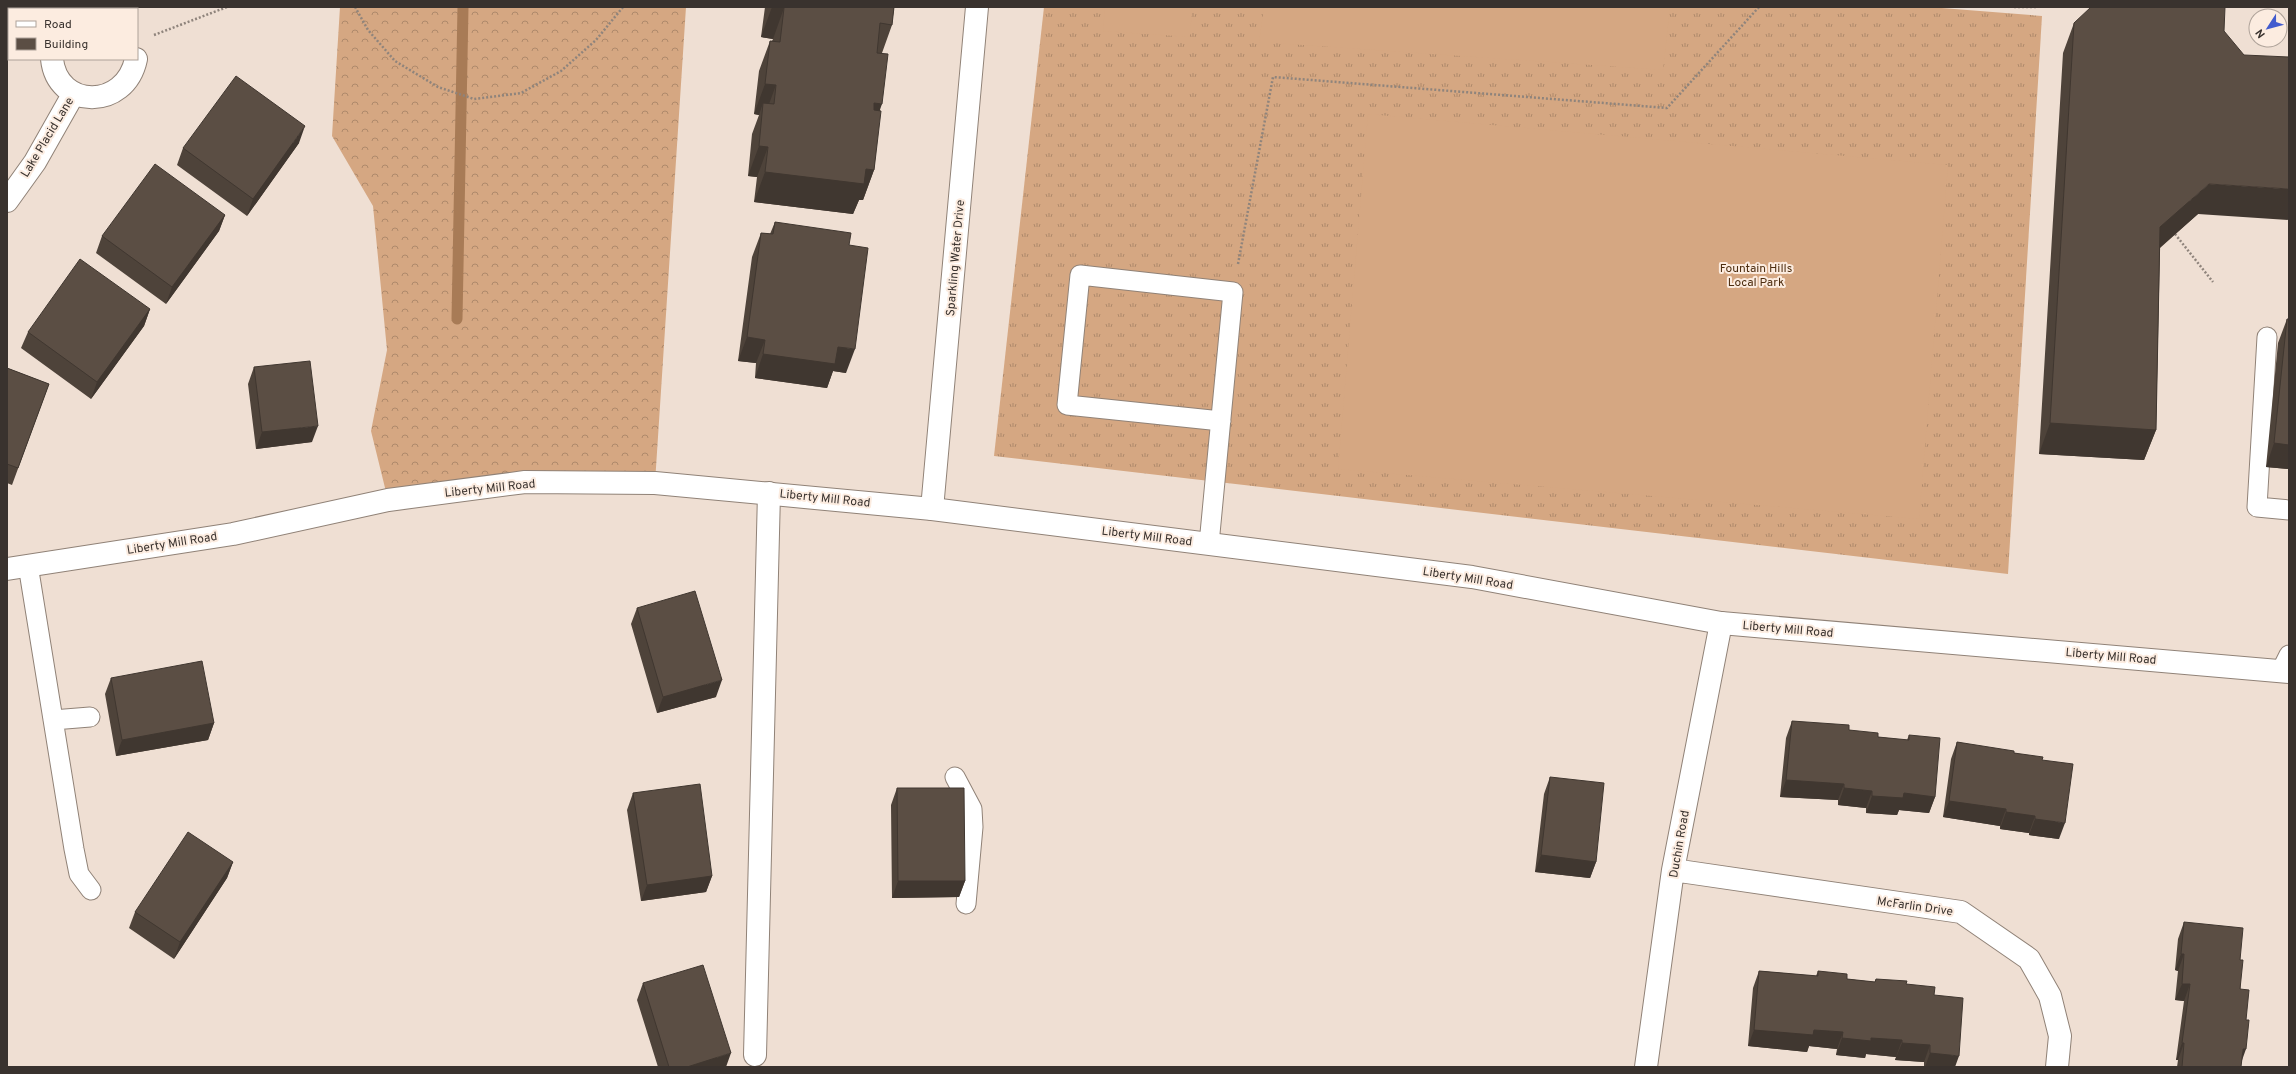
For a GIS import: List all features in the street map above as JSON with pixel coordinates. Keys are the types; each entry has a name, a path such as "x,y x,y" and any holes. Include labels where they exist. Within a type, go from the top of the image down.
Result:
{"street":[{"name":"Sparkling Water Drive","path":"932,509 977,7"},
{"name":"Lake Placid Lane","path":"52,60 53,67 60,82 74,93 89,97 106,96 121,88 131,76 136,60"},
{"name":"Lake Placid Lane","path":"7,201 36,162 74,93"},
{"name":"Liberty Mill Road","path":"18,567 233,534 388,500 525,482 655,483 932,509 1472,577 1721,623 2286,666"},
{"path":"755,1055 769,493"},
{"name":"Duchin Road","path":"1646,1067 1673,870 1721,623"},
{"name":"McFarlin Drive","path":"1673,870 1961,912 2028,959 2050,996 2060,1036 2057,1067"}],"lane":[{"path":"1209,544 1221,421 1233,292 1080,275 1067,405 1221,421"},
{"path":"2267,337 2257,507 2289,510"},
{"path":"18,567 53,720 79,874 91,890"},
{"path":"53,720 90,717"},
{"path":"955,777 972,809 973,827 966,904"}],"path":[{"path":"151,37 227,7"},
{"path":"355,7 368,30 395,61 438,88 474,99 521,93 561,71 596,40 623,7"},
{"path":"1233,292 1273,77 1667,108 1759,7"},
{"path":"2014,7 2038,7"},
{"path":"2175,234 2213,282"}],"green space":[{"path":"340,7 686,7 655,483 388,500 371,431 387,350 373,206 332,136"},
{"name":"Fountain Hills Local Park","path":"1044,7 1929,7 2042,16 2008,574 994,456"},
{"path":"1105,7 1192,7 1190,37 1103,31"},
{"path":"1264,7 1670,7 1663,70 1259,42"},
{"path":"1368,114 1948,165 1919,519 1338,469"}],"building":[{"path":"774,7 894,7 892,25 880,23 877,53 888,54 882,104 874,103 874,110 881,111 874,170 866,169 864,184 765,172 768,147 759,146 763,103 774,104 776,85 765,84 770,41 780,42 784,8"},
{"path":"2091,7 2225,7 2224,31 2244,55 2289,57 2289,189 2209,184 2160,227 2156,430 2050,423 2074,23"},
{"path":"236,76 305,126 253,199 183,148"},
{"path":"155,164 225,215 172,287 102,236"},
{"path":"775,222 851,233 849,245 868,248 855,349 838,347 835,364 763,354 765,340 747,337 761,233 773,234"},
{"path":"80,259 150,309 97,382 28,332"},
{"path":"2287,319 2289,319 2289,445 2274,443"},
{"path":"310,361 318,426 262,432 254,367"},
{"path":"7,368 49,384 18,468 7,464"},
{"path":"695,591 722,680 663,697 637,608"},
{"path":"202,661 214,723 122,740 111,678"},
{"path":"1792,721 1849,725 1849,730 1878,733 1878,737 1909,740 1909,735 1940,738 1935,797 1904,793 1903,798 1872,796 1872,791 1844,788 1844,784 1786,780"},
{"path":"1957,742 2043,757 2042,760 2073,764 2065,823 2035,819 2035,816 2006,812 2006,809 1949,801"},
{"path":"1550,777 1604,783 1596,862 1541,855"},
{"path":"700,784 712,876 647,885 633,793"},
{"path":"897,788 964,788 965,881 898,881"},
{"path":"188,832 233,862 180,942 135,912"},
{"path":"2184,922 2243,928 2240,960 2243,960 2240,989 2249,990 2246,1020 2249,1020 2246,1049 2243,1049 2241,1067 2182,1067 2184,1043 2182,1043 2190,984 2182,984 2184,954 2181,954"},
{"path":"703,965 731,1053 687,1067 669,1067 643,983"},
{"path":"1759,971 1818,976 1818,971 1847,974 1847,979 1875,982 1876,979 1907,981 1906,984 1935,987 1934,995 1963,998 1959,1056 1930,1053 1930,1045 1902,1043 1902,1040 1871,1038 1871,1041 1842,1038 1843,1032 1814,1030 1813,1035 1754,1030"}],"waterway":[{"path":"457,319 463,7"}]}
